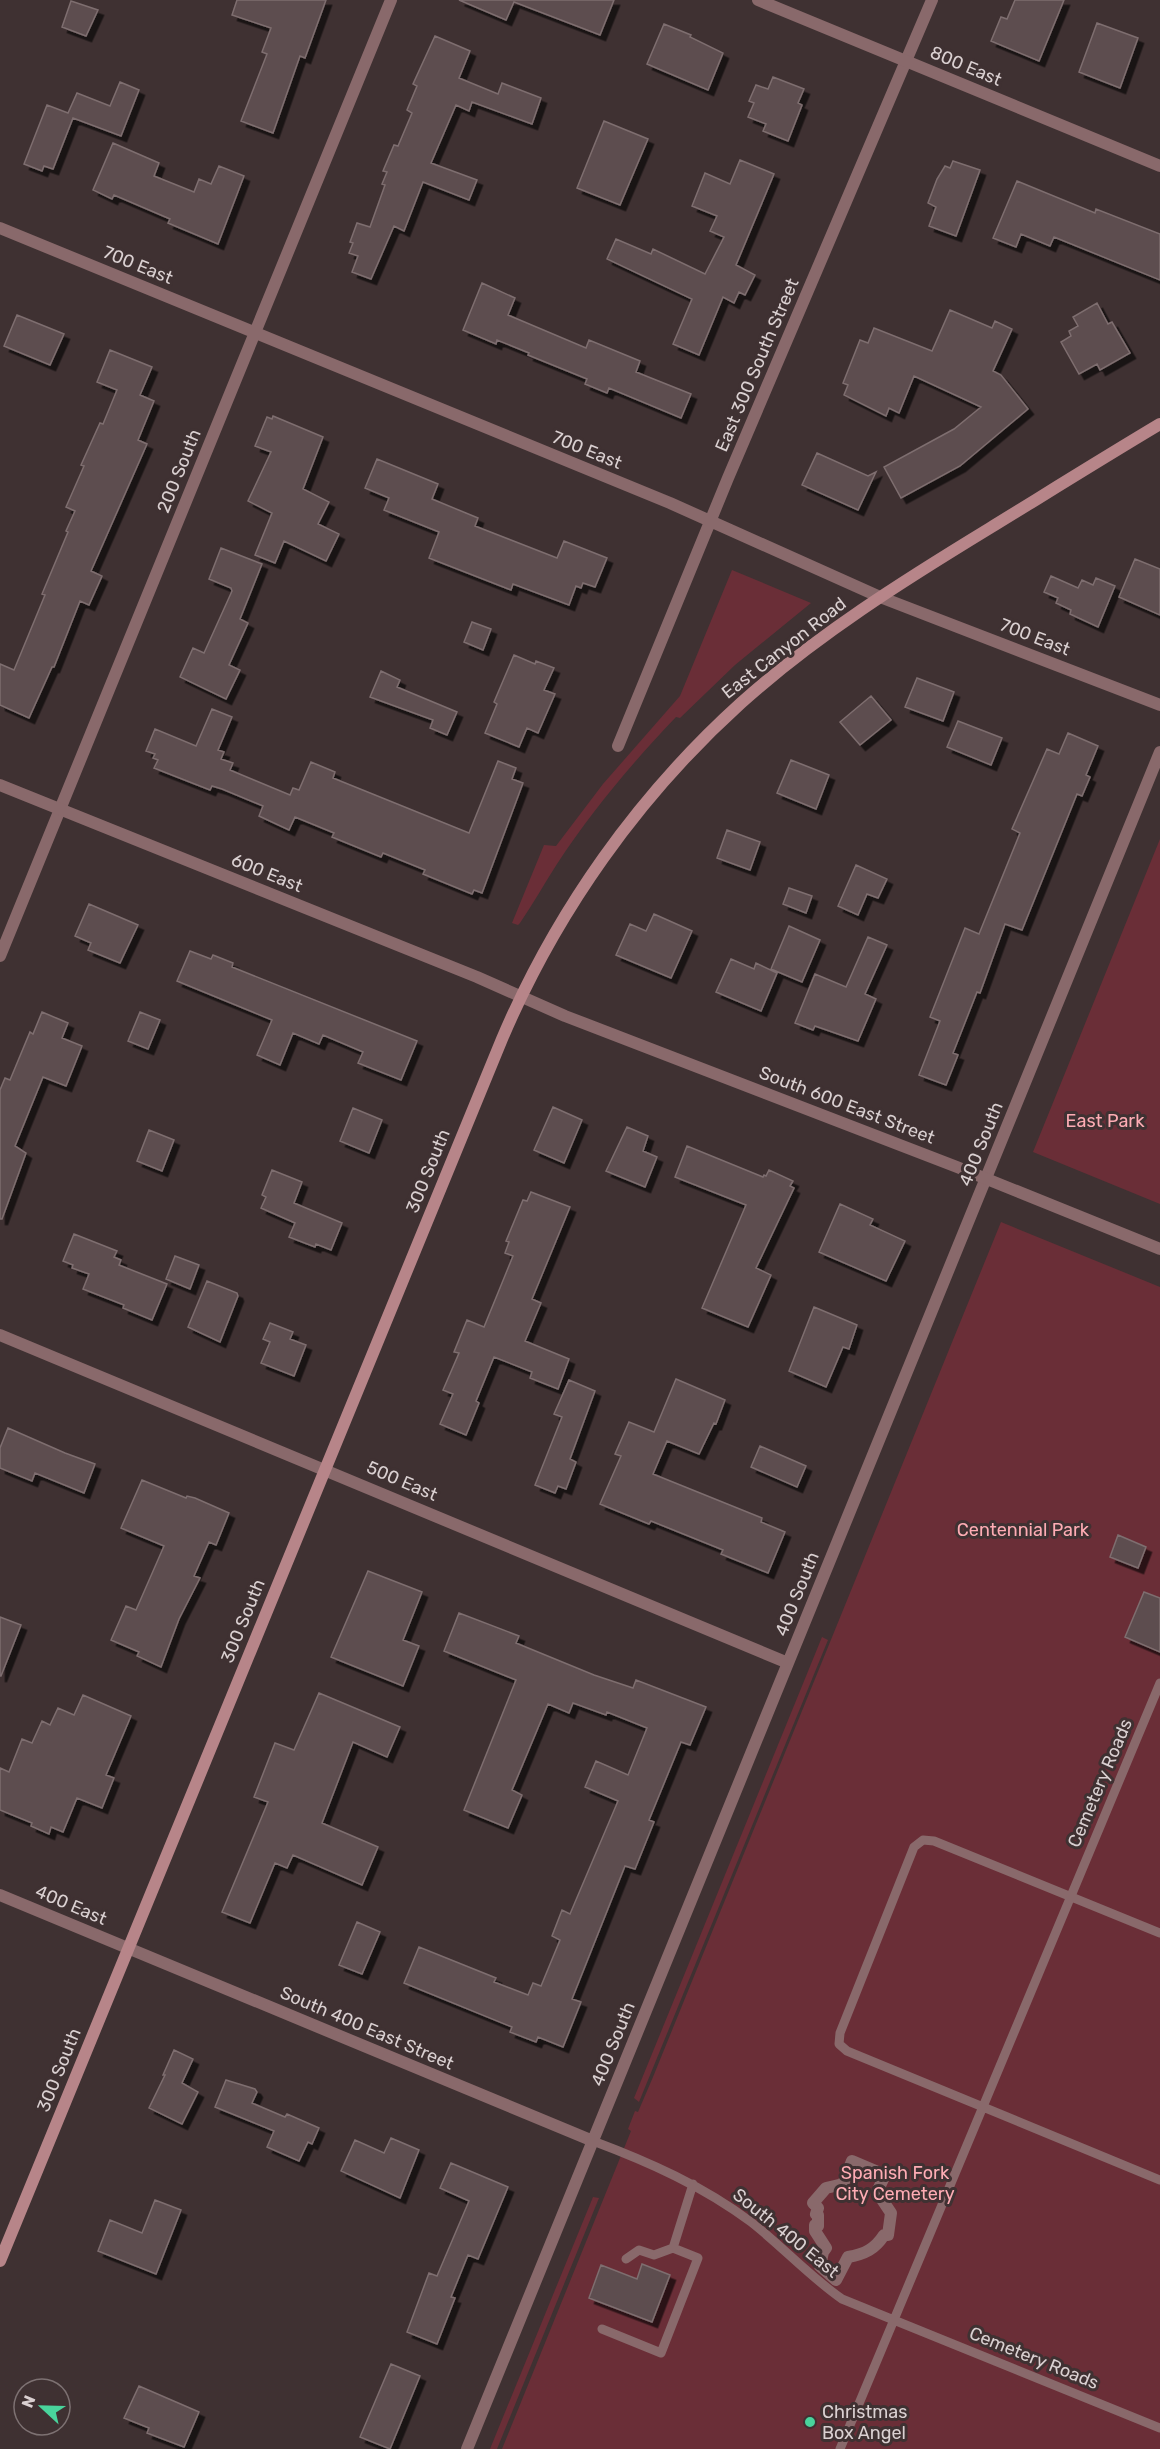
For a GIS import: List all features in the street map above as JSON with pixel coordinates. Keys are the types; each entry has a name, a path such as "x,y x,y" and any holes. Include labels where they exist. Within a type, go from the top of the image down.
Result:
{"main road":[{"name":"East Canyon Road","path":"520,995 583,887 645,803 708,734 776,673 826,634 880,597 1160,424"},
{"name":"300 South","path":"0,2260 520,995"}],"street":[{"name":"200 South","path":"0,956 391,0"},
{"name":"800 East","path":"758,0 1160,166"},
{"name":"East 300 South Street","path":"618,746 710,521 932,0"},
{"name":"700 East","path":"0,228 710,521 880,597 1160,705"},
{"name":"400 South","path":"467,2449 1160,752"},
{"name":"600 East","path":"0,785 520,995"},
{"name":"South 600 East Street","path":"520,995 565,1016 1160,1249"},
{"name":"500 East","path":"0,1335 325,1468 788,1663"},
{"name":"400 East","path":"0,1895 128,1949"},
{"name":"South 400 East Street","path":"128,1949 593,2141"},
{"path":"852,2161 885,2175 877,2192 891,2213 888,2235 884,2235 869,2251 848,2257 836,2280 820,2266 826,2248 815,2231 818,2208 813,2204 826,2188 843,2184 852,2161"}],"lane":[{"name":"Cemetery Roads","path":"840,2449 1160,1683"},
{"path":"1160,1933 934,1841 923,1840 914,1847 840,2032 839,2044 847,2051 1160,2180"},
{"name":"South 400 East","path":"593,2141 661,2168 709,2192 752,2223 819,2283 842,2299 895,2319"},
{"path":"673,2248 693,2184"},
{"path":"602,2329 660,2353 698,2258 673,2248 654,2255 639,2250 626,2259"},
{"name":"Cemetery Roads","path":"895,2319 1160,2428"}],"green space":[{"path":"732,570 811,603 735,665 660,734 613,788 584,826 520,923 518,925 512,923 544,845 556,846 603,784 680,696"},
{"name":"East Park","path":"1160,839 1160,1204 1033,1152"},
{"name":"Spanish Fork City Cemetery","path":"1001,1222 1160,1287 1160,2449 502,2449 631,2131 628,2129 635,2111 638,2112 653,2077"},
{"path":"822,1637 828,1640 639,2102 634,2098"},
{"path":"593,2197 599,2198 497,2449 490,2449"}],"building":[{"path":"237,0 326,0 305,58 300,56 273,133 241,121 267,54 262,52 271,28 232,15"},
{"path":"459,0 614,0 600,35 514,2 506,20"},
{"path":"1015,0 1064,0 1039,61 991,41 1001,17 1007,19"},
{"path":"71,1 98,10 86,36 62,27"},
{"path":"1097,23 1138,38 1120,88 1079,72"},
{"path":"664,24 691,35 690,37 723,53 708,90 647,64"},
{"path":"435,36 470,51 459,78 498,94 502,83 541,98 532,124 472,102 469,111 456,105 431,163 477,180 469,200 423,182 404,231 394,226 371,279 352,272 358,256 349,253 353,243 350,242 357,223 370,227 385,185 382,184 387,172 383,171 394,145 398,146 412,113 407,110 417,86 413,84"},
{"path":"773,77 804,89 798,103 802,105 788,141 763,131 766,124 748,117 754,103 749,101 756,85 768,89"},
{"path":"120,82 139,90 121,136 73,118 53,169 44,166 42,171 24,164 47,105 68,113 77,93 110,106"},
{"path":"604,121 648,139 620,205 577,188"},
{"path":"113,143 159,163 154,176 194,192 199,179 211,184 219,166 244,176 218,244 168,223 170,219 114,195 112,199 93,190"},
{"path":"740,160 774,174 736,265 755,275 745,295 739,292 734,303 723,297 699,355 673,344 692,299 607,259 616,239 651,254 653,249 705,274 724,237 710,231 717,216 692,206 705,173 730,184"},
{"path":"953,161 980,170 956,236 929,226 936,207 928,203 937,179 945,166 950,168"},
{"path":"1017,181 1095,213 1096,209 1160,234 1160,280 1054,237 1050,246 1021,234 1016,247 993,238"},
{"path":"482,283 515,298 508,315 586,348 589,340 640,361 636,372 691,394 681,418 609,388 607,393 585,384 587,379 528,355 529,353 497,340 496,344 463,330"},
{"path":"1097,303 1108,324 1112,322 1130,353 1100,370 1097,364 1079,374 1061,342 1071,336 1069,331 1078,326 1073,317"},
{"path":"950,310 992,328 995,321 1012,329 993,371 1001,375 1028,409 960,466 901,498 884,467 954,429 981,407 914,376 899,413 889,408 886,416 844,395 848,385 843,383 860,340 868,343 874,328 932,351"},
{"path":"17,315 64,334 50,365 4,346"},
{"path":"110,350 152,367 140,395 154,401 138,440 147,444 91,571 102,576 89,605 80,601 54,667 29,718 0,705 0,664 14,670 68,532 66,531 75,511 66,507 84,466 81,465 100,423 103,424 117,390 97,382"},
{"path":"273,416 323,437 303,489 329,502 318,524 339,534 326,561 284,541 275,563 255,555 272,513 248,501 271,452 255,446 267,417 272,419"},
{"path":"817,453 868,476 876,472 858,510 802,485"},
{"path":"377,459 438,484 432,499 478,518 475,526 557,558 564,541 607,558 595,587 583,583 581,588 576,586 569,605 513,584 511,590 429,558 439,532 384,510 389,498 365,488"},
{"path":"221,548 262,564 240,619 248,623 229,665 240,670 226,699 180,677 193,648 204,653 232,591 231,588 209,579"},
{"path":"1135,559 1160,569 1160,615 1119,597"},
{"path":"1051,576 1078,588 1082,580 1093,585 1096,578 1115,586 1098,627 1070,614 1071,610 1056,603 1058,598 1044,592"},
{"path":"472,622 491,629 483,650 464,642"},
{"path":"514,655 535,664 536,661 554,668 544,690 555,694 538,733 527,728 519,747 485,733 497,704 494,702"},
{"path":"381,671 400,680 397,687 457,712 447,735 430,728 433,720 370,697"},
{"path":"917,678 954,692 943,721 905,707"},
{"path":"871,696 891,720 860,745 840,722"},
{"path":"212,709 232,717 218,750 224,752 221,759 233,763 230,770 290,795 293,788 299,790 311,762 335,772 333,778 469,833 498,761 516,768 512,779 523,783 482,893 474,890 472,894 423,874 425,870 383,853 381,857 332,837 334,833 295,817 289,830 259,816 263,806 222,789 212,786 210,790 154,768 158,760 153,758 155,754 146,751 155,729 196,746"},
{"path":"958,721 1002,738 991,765 947,747"},
{"path":"1068,733 1098,746 1086,775 1090,777 1082,796 1077,794 1022,930 1005,924 980,993 977,992 953,1053 958,1055 946,1085 919,1075 940,1021 930,1017 965,928 979,934 1020,833 1012,829 1047,749 1059,754"},
{"path":"791,760 829,775 816,809 777,793"},
{"path":"727,830 760,842 750,870 717,858"},
{"path":"856,865 887,879 878,898 867,894 858,915 838,906"},
{"path":"789,888 812,896 806,913 783,904"},
{"path":"89,904 138,925 120,963 88,950 91,943 75,936"},
{"path":"654,914 692,931 671,978 616,955 630,924 646,931"},
{"path":"789,926 820,940 802,982 771,969"},
{"path":"868,937 887,945 865,994 876,999 858,1041 815,1026 813,1030 795,1023 815,974 846,987"},
{"path":"190,951 211,959 213,955 233,963 232,967 417,1041 401,1080 358,1063 363,1052 323,1035 319,1044 293,1033 280,1065 257,1055 272,1020 177,981"},
{"path":"731,959 754,969 756,963 777,973 761,1011 716,992"},
{"path":"42,1012 68,1023 62,1038 82,1046 66,1086 43,1077 15,1146 26,1153 2,1219 0,1219 0,1090 5,1078 10,1080 30,1032 33,1034"},
{"path":"140,1012 160,1020 148,1049 128,1041"},
{"path":"553,1107 582,1120 564,1163 534,1150"},
{"path":"353,1108 382,1120 369,1153 340,1141"},
{"path":"627,1127 648,1136 643,1151 657,1157 645,1187 606,1171"},
{"path":"149,1130 174,1140 162,1171 137,1161"},
{"path":"687,1146 763,1177 769,1170 793,1181 790,1186 794,1188 756,1268 771,1275 748,1327 702,1308 746,1205 675,1177"},
{"path":"272,1170 302,1182 294,1203 342,1223 331,1250 316,1244 315,1247 289,1237 295,1223 261,1208 266,1197 262,1195"},
{"path":"531,1192 570,1207 532,1299 541,1303 525,1341 569,1359 558,1389 530,1378 532,1372 494,1357 476,1401 479,1403 466,1435 440,1424 453,1394 443,1390 459,1353 454,1352 467,1320 484,1327 513,1256 505,1253 509,1242 506,1241 523,1200 527,1201"},
{"path":"840,1204 873,1219 870,1225 905,1241 886,1281 819,1252"},
{"path":"74,1234 117,1251 114,1257 121,1260 119,1265 167,1284 152,1320 123,1308 124,1305 83,1289 89,1274 72,1268 73,1265 63,1261"},
{"path":"175,1256 199,1265 190,1289 166,1279"},
{"path":"207,1281 237,1293 238,1296 220,1342 188,1327"},
{"path":"814,1307 857,1325 849,1349 843,1347 826,1387 789,1371"},
{"path":"270,1323 293,1332 290,1339 306,1345 294,1376 261,1363 270,1342 263,1339"},
{"path":"676,1379 725,1400 716,1424 714,1423 699,1454 667,1441 653,1474 762,1518 761,1522 785,1532 768,1573 721,1554 723,1550 651,1521 649,1524 600,1504 621,1456 615,1454 629,1422 654,1432"},
{"path":"569,1380 595,1391 570,1459 576,1462 566,1489 558,1486 555,1493 535,1485 562,1417 554,1414"},
{"path":"8,1428 95,1464 84,1493 35,1473 32,1481 0,1468 0,1448"},
{"path":"760,1446 806,1466 797,1487 751,1467"},
{"path":"142,1480 186,1498 187,1496 195,1498 229,1513 216,1545 209,1542 194,1576 200,1578 179,1619 161,1667 137,1656 139,1652 111,1640 126,1606 136,1610 164,1546 121,1528"},
{"path":"1118,1535 1146,1547 1138,1568 1110,1557"},
{"path":"368,1571 422,1592 403,1640 419,1646 403,1686 331,1657"},
{"path":"1144,1592 1160,1598 1160,1652 1125,1637"},
{"path":"459,1613 519,1636 516,1643 594,1675 633,1688 636,1680 706,1707 690,1745 681,1742 649,1820 654,1822 635,1869 625,1866 572,1999 581,2002 563,2047 538,2037 536,2042 510,2032 512,2027 404,1983 419,1947 496,1978 494,1982 528,1995 533,1983 541,1986 560,1940 552,1936 562,1910 570,1914 618,1801 585,1787 596,1761 628,1775 647,1728 607,1712 606,1715 573,1703 569,1713 548,1704 512,1790 522,1795 508,1828 464,1810 516,1680 444,1651"},
{"path":"0,1617 21,1625 1,1676 0,1676"},
{"path":"319,1693 400,1727 387,1757 353,1742 322,1823 378,1847 362,1885 293,1855 287,1868 275,1863 250,1923 222,1912 268,1802 254,1797 275,1743 294,1750"},
{"path":"83,1695 131,1716 106,1775 114,1778 102,1808 77,1798 63,1832 51,1827 49,1834 31,1826 32,1823 0,1810 0,1768 9,1772 22,1739 32,1743 42,1721 50,1725 58,1708 74,1715"},
{"path":"357,1922 380,1932 362,1974 339,1965"},
{"path":"174,2050 193,2059 182,2083 198,2092 182,2124 149,2108"},
{"path":"226,2080 255,2089 257,2092 252,2103 285,2117 287,2114 319,2128 312,2144 308,2142 299,2161 267,2147 274,2131 215,2107"},
{"path":"391,2138 419,2150 400,2198 341,2171 355,2140 384,2153"},
{"path":"451,2163 508,2187 478,2259 468,2255 451,2297 455,2298 437,2344 407,2332 429,2273 437,2276 469,2201 440,2188"},
{"path":"155,2200 181,2210 156,2274 98,2251 110,2220 142,2233"},
{"path":"642,2264 670,2275 652,2322 589,2298 601,2265 637,2279"},
{"path":"391,2364 420,2376 390,2449 360,2437"},
{"path":"139,2386 199,2412 184,2447 147,2433 149,2428 124,2418"}],"place":[{"name":"Christmas Box Angel","path":"810,2422"}],"park label":[{"name":"Centennial Park","path":"1023,1530"}]}
